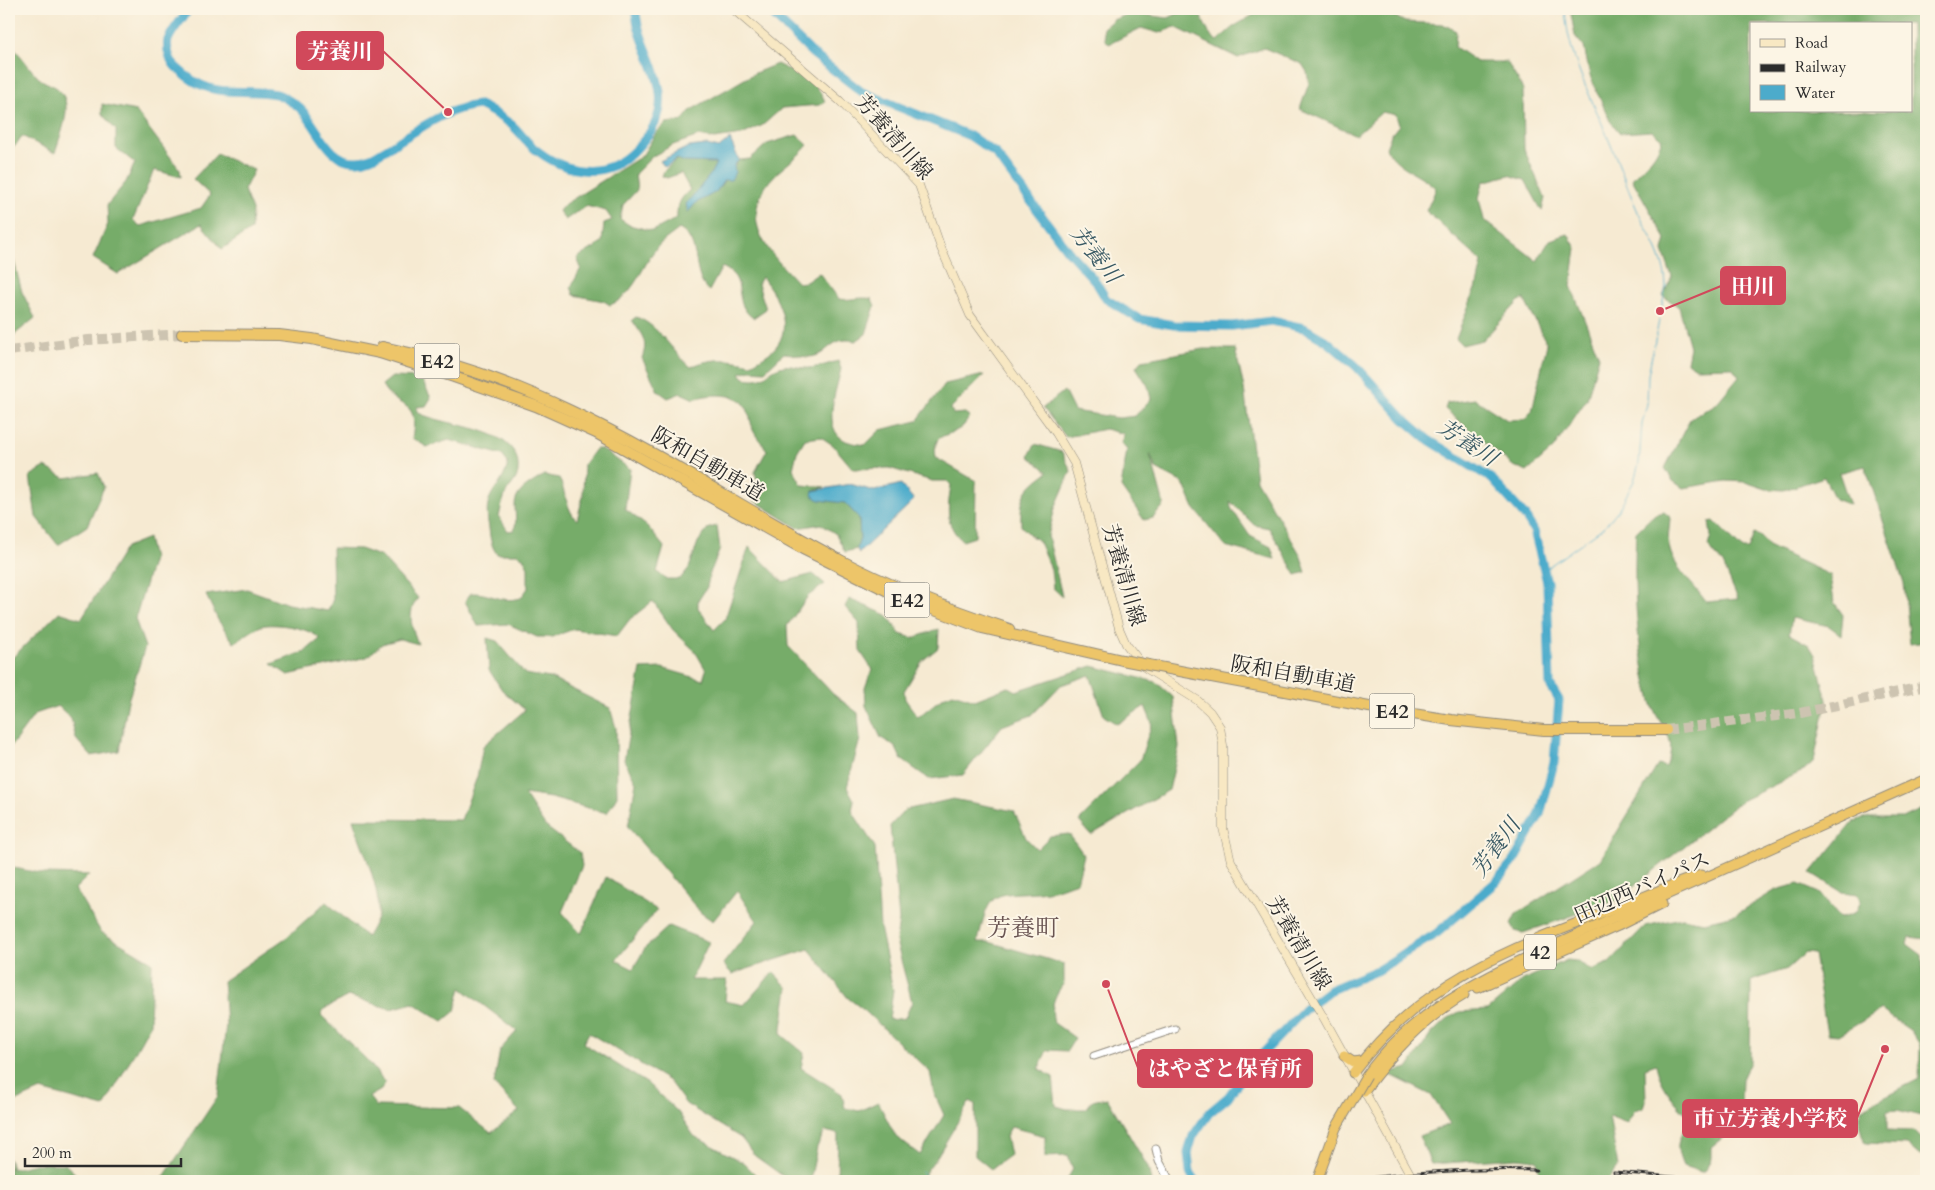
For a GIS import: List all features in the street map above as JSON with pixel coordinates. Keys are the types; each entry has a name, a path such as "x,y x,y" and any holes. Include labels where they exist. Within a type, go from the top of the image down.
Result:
{"highway":[{"name":"阪和自動車道","path":"182,334 294,337 371,345 429,359 508,384 572,411 829,563 927,608 990,630 1122,660 1302,695 1451,720 1544,730 1666,730"},
{"name":"阪和自動車道","path":"294,337 346,345 400,359 559,416 632,447"},
{"name":"田辺西バイパス","path":"1317,1181 1336,1128 1367,1075 1409,1028 1456,993 1532,955 1926,779"},
{"path":"1353,1073 1388,1031 1414,1007 1444,986 1485,963 1531,941 1673,884 1737,864"},
{"path":"1364,1091 1383,1064 1412,1034 1456,1000 1502,976 1618,926 1737,864"},
{"path":"1344,1056 1353,1062 1362,1061"}],"main road":[{"name":"芳養清川線","path":"733,9 840,101 919,185 941,248 970,315 1056,433 1074,463 1119,628 1126,644 1144,668 1197,700 1210,712 1220,727 1223,745 1223,828 1228,854 1252,900 1324,1017 1353,1073 1414,1181"}],"street":[{"path":"1094,1056 1176,1029"},
{"path":"1156,1149 1159,1161 1170,1181"}],"green space":[{"path":"1259,9 1382,9 1405,22 1443,24 1456,31 1455,47 1477,62 1507,62 1523,89 1524,149 1545,198 1542,211 1525,180 1509,175 1483,182 1479,198 1484,220 1537,261 1550,240 1568,234 1576,248 1571,286 1599,357 1587,399 1553,449 1527,472 1512,465 1445,409 1447,403 1475,399 1507,420 1525,419 1532,411 1547,344 1524,299 1519,301 1483,340 1462,345 1456,339 1478,281 1482,262 1426,211 1436,189 1423,178 1397,162 1386,148 1391,135 1399,125 1396,115 1382,112 1356,135 1300,109 1309,83 1307,72 1302,64 1264,48 1238,58 1175,27 1159,33 1141,28 1109,44 1105,40 1103,28 1113,20 1131,13 1168,18 1183,11 1200,15 1210,35 1217,41 1233,27 1260,11"},
{"path":"1570,9 1926,9 1926,642 1910,644 1904,583 1865,466 1839,473 1850,505 1835,499 1824,477 1784,490 1766,489 1745,482 1726,481 1683,488 1673,481 1665,468 1690,419 1716,404 1739,376 1732,367 1696,368 1687,362 1690,347 1679,307 1663,296 1672,277 1663,251 1666,239 1632,179 1653,157 1662,139 1652,131 1620,133 1610,121 1590,76 1584,47 1575,36"},
{"path":"9,45 39,78 57,88 63,94 66,110 65,119 55,153 22,136 15,146 9,150"},
{"path":"777,64 806,78 822,94 825,102 820,105 782,108 763,125 742,135 714,139 699,136 673,145 653,156 635,174 637,190 623,205 620,219 629,225 653,231 677,218 680,202 690,190 681,173 667,178 662,176 664,171 677,159 685,162 716,163 710,175 686,204 688,212 696,203 716,192 739,160 750,159 767,144 797,135 808,145 770,180 759,201 756,214 762,239 778,262 798,283 806,282 819,273 839,299 872,299 875,306 866,334 856,341 847,340 834,343 821,354 815,356 805,357 784,353 765,371 751,370 740,373 744,378 757,379 783,366 812,368 838,361 841,369 832,408 834,428 838,435 846,441 865,445 880,430 917,421 945,384 984,375 951,408 953,414 965,413 970,417 962,427 938,439 935,449 936,458 976,481 975,537 963,541 953,529 948,508 951,485 947,481 932,481 889,468 853,469 833,445 821,437 805,439 797,452 793,469 802,485 825,487 813,491 819,500 845,503 859,518 860,538 857,549 845,552 836,534 821,524 798,528 752,499 760,493 755,472 767,450 754,433 748,410 740,400 720,395 694,399 681,393 668,398 658,391 642,358 645,347 643,338 632,320 636,317 652,326 691,367 713,360 751,364 774,349 783,331 782,312 773,293 762,277 758,284 766,309 753,318 742,305 738,284 730,272 722,267 709,291 703,285 691,242 686,234 679,229 654,251 632,286 619,301 610,305 604,301 574,295 571,287 581,268 577,258 602,243 604,223 612,220 606,211 586,206 565,220 559,211 565,204 642,156 656,133 666,123 682,121 691,110 755,73"},
{"path":"102,104 136,111 180,170 181,177 154,170 133,220 140,226 201,208 210,195 193,179 217,154 254,170 244,190 252,210 251,230 222,249 201,224 118,274 93,258 108,224 107,205 126,182 135,163 116,148 116,130 102,114"},
{"path":"9,242 22,292 35,318 9,339"},
{"path":"1203,349 1235,349 1244,388 1256,480 1300,554 1306,572 1296,575 1269,528 1254,525 1230,501 1231,508 1250,536 1271,547 1275,559 1225,546 1194,508 1183,483 1156,469 1150,454 1164,505 1153,518 1144,520 1121,487 1127,450 1121,443 1124,434 1105,429 1066,437 1043,408 1064,391 1074,411 1119,418 1135,416 1151,399 1148,386 1136,367 1142,360"},
{"path":"392,377 421,378 431,398 426,406 417,407 417,412 480,430 495,436 508,445 516,456 518,471 507,491 499,517 508,531 514,530 515,527 516,500 521,491 544,475 559,478 568,506 577,520 583,496 584,464 595,449 602,449 630,469 625,509 648,527 664,547 657,572 666,579 680,579 689,568 698,542 709,528 717,526 720,549 710,573 707,587 698,601 698,608 714,630 725,619 749,547 783,582 813,574 825,584 808,596 787,626 788,646 833,694 858,713 860,739 847,787 854,800 852,811 875,847 880,927 893,990 889,1020 905,1018 912,1002 896,941 899,920 890,826 905,810 953,799 1014,811 1026,838 1037,849 1050,836 1069,834 1084,855 1077,882 1058,889 1006,894 998,897 987,910 978,942 989,942 1064,964 1064,983 1054,1001 1052,1011 1054,1023 1075,1038 1067,1051 1047,1050 1039,1069 1053,1077 1056,1106 1067,1109 1086,1109 1092,1101 1107,1098 1148,1167 1151,1181 1066,1181 1073,1169 1068,1156 1045,1157 1045,1136 1011,1127 1006,1136 1010,1155 991,1169 975,1156 975,1104 970,1101 925,1173 926,1181 837,1181 838,1134 825,1131 817,1147 810,1181 790,1181 755,1156 741,1138 686,1104 669,1081 589,1033 583,1043 648,1084 678,1112 694,1136 744,1163 762,1181 161,1181 218,1096 226,1024 223,981 287,937 326,902 367,937 375,922 378,916 376,890 353,819 461,820 477,777 483,746 525,710 502,690 489,670 487,638 497,641 525,674 550,678 610,708 616,728 617,796 607,813 551,798 524,794 545,826 580,853 582,866 562,912 581,934 606,877 657,910 616,960 633,969 645,948 669,926 709,942 691,980 727,980 725,1001 744,1005 773,972 788,988 781,1034 804,1053 801,1068 842,1094 845,1108 859,1111 878,1102 896,1137 920,1155 944,1115 934,1093 930,1072 865,1011 848,998 809,949 732,974 723,964 757,921 737,891 713,921 701,913 628,827 636,782 624,760 641,669 662,668 703,680 706,670 695,651 673,630 653,601 630,619 617,636 574,629 552,637 537,637 508,624 478,626 465,601 471,593 507,600 521,598 528,588 528,567 523,557 517,554 497,554 492,545 490,535 487,515 488,505 493,492 505,473 508,463 502,455 449,440 427,447 412,438 414,425 410,410 388,394 382,385","holes":["461,988 517,1031 500,1050 494,1084 519,1111 491,1133 459,1108 376,1106 369,1097 381,1090 385,1083 368,1061 321,1015 324,1009 348,996 391,1009 413,1003 443,1021 455,1011"]},
{"path":"1035,444 1062,452 1071,471 1055,508 1048,536 1062,596 1053,588 1051,569 1038,540 1021,526 1021,507 1025,494 1034,483 1048,472 1029,456"},
{"path":"45,467 65,478 98,473 104,487 87,526 58,545 36,517 30,476"},
{"path":"1664,512 1670,517 1668,542 1674,561 1706,602 1738,599 1723,564 1708,546 1711,536 1709,522 1714,521 1742,549 1748,549 1754,534 1760,536 1770,547 1830,575 1834,602 1843,615 1841,635 1829,626 1792,618 1789,634 1809,645 1815,655 1827,700 1814,761 1803,771 1741,801 1617,900 1523,933 1515,931 1511,924 1516,914 1600,860 1658,765 1666,767 1670,756 1670,739 1655,711 1646,680 1635,596 1636,532 1655,514"},
{"path":"148,538 153,559 135,619 145,647 128,701 119,751 91,756 76,739 71,718 58,706 35,714 9,749 9,661 59,612 81,619 126,547"},
{"path":"332,548 360,549 382,557 418,598 412,609 411,621 418,644 400,639 382,644 367,657 288,675 271,664 304,652 320,639 315,635 292,627 267,625 261,626 234,643 218,620 206,595 247,589 288,604 328,611 333,599"},
{"path":"849,599 887,615 900,634 913,638 939,629 938,648 922,661 904,691 905,699 918,717 943,697 953,693 975,700 1008,687 1016,691 1092,666 1156,682 1173,697 1179,747 1169,790 1091,835 1079,821 1140,760 1152,723 1145,706 1117,724 1104,716 1090,675 1061,685 1032,715 1002,726 963,775 929,779 901,759 895,746 881,738 866,706 865,688 872,669 860,651 859,623 845,607"},
{"path":"1926,807 1926,939 1909,937 1907,944 1922,955 1924,987 1926,987 1926,1117 1897,1110 1887,1111 1887,1130 1914,1131 1926,1143 1926,1154 1920,1156 1907,1145 1865,1143 1859,1117 1862,1108 1919,1079 1920,1046 1911,1031 1881,1010 1839,1035 1827,1034 1814,954 1805,953 1787,969 1751,981 1750,1062 1742,1079 1741,1106 1725,1136 1711,1147 1711,1158 1706,1170 1702,1172 1683,1166 1678,1146 1683,1131 1691,1118 1669,1094 1656,1064 1645,1068 1646,1101 1644,1107 1635,1110 1627,1123 1609,1116 1618,1167 1607,1181 1540,1181 1537,1160 1517,1158 1431,1164 1419,1136 1450,1124 1431,1095 1387,1073 1408,1068 1431,1034 1447,1019 1459,1012 1488,1010 1523,980 1567,960 1576,961 1592,970 1609,963 1645,926 1682,918 1704,922 1735,915 1776,890 1798,884 1819,893 1840,918 1856,912 1861,901 1857,894 1842,892 1811,873 1853,822 1863,818 1903,818"},
{"path":"9,867 45,874 89,875 75,889 101,932 152,962 150,1025 104,1107 41,1090 12,1103 9,1129"},
{"path":"9,1158 12,1169 36,1164 65,1164 83,1181 9,1181"}],"water":[{"path":"730,139 739,160 734,165 735,172 731,180 724,180 716,192 696,203 688,212 686,204 710,175 716,163 685,162 677,159 665,167 660,161 688,147 707,145 719,148"},
{"path":"850,484 874,491 901,484 914,500 859,553 857,549 860,538 859,518 845,503 819,500 812,495 813,491"}],"waterway":[{"name":"芳養川","path":"189,9 168,40 169,55 177,68 189,78 212,89 261,92 282,96 301,110 336,155 346,160 361,161 369,158 381,153 443,115 479,105 512,125 531,146 551,160 576,169 588,170 613,166 624,159 646,138 658,117 660,109 658,82 639,30 636,9"},
{"name":"芳養川","path":"767,9 813,54 862,92 970,136 995,153 1068,251 1096,282 1106,299 1139,319 1174,325 1232,326 1272,321 1304,328 1328,342 1356,366 1403,418 1427,439 1492,479 1525,516 1534,531 1547,582 1550,685 1559,700 1554,763 1540,814 1515,859 1496,882 1437,933 1378,970 1330,990 1305,1009 1248,1069 1228,1097 1209,1113 1193,1136 1188,1153 1190,1172 1195,1181"},
{"path":"1544,570 1604,527 1619,509 1634,481 1639,463 1642,424 1647,404 1648,375 1666,286 1660,257 1634,203 1575,59 1570,44 1565,9"},
{"path":"922,1172 929,1181"}],"tunnel":[{"path":"9,351 88,340 182,334"},
{"path":"1666,730 1800,713 1926,686"}],"railway":[{"path":"1345,1181 1440,1171 1536,1170"},
{"path":"1614,1172 1719,1181"}],"place":[{"name":"芳養川","path":"448,112"},
{"name":"田川","path":"1660,311"},
{"name":"はやざと保育所","path":"1106,984"},
{"name":"市立芳養小学校","path":"1885,1049"}],"district":[{"name":"芳養町","path":"1023,928"}]}
